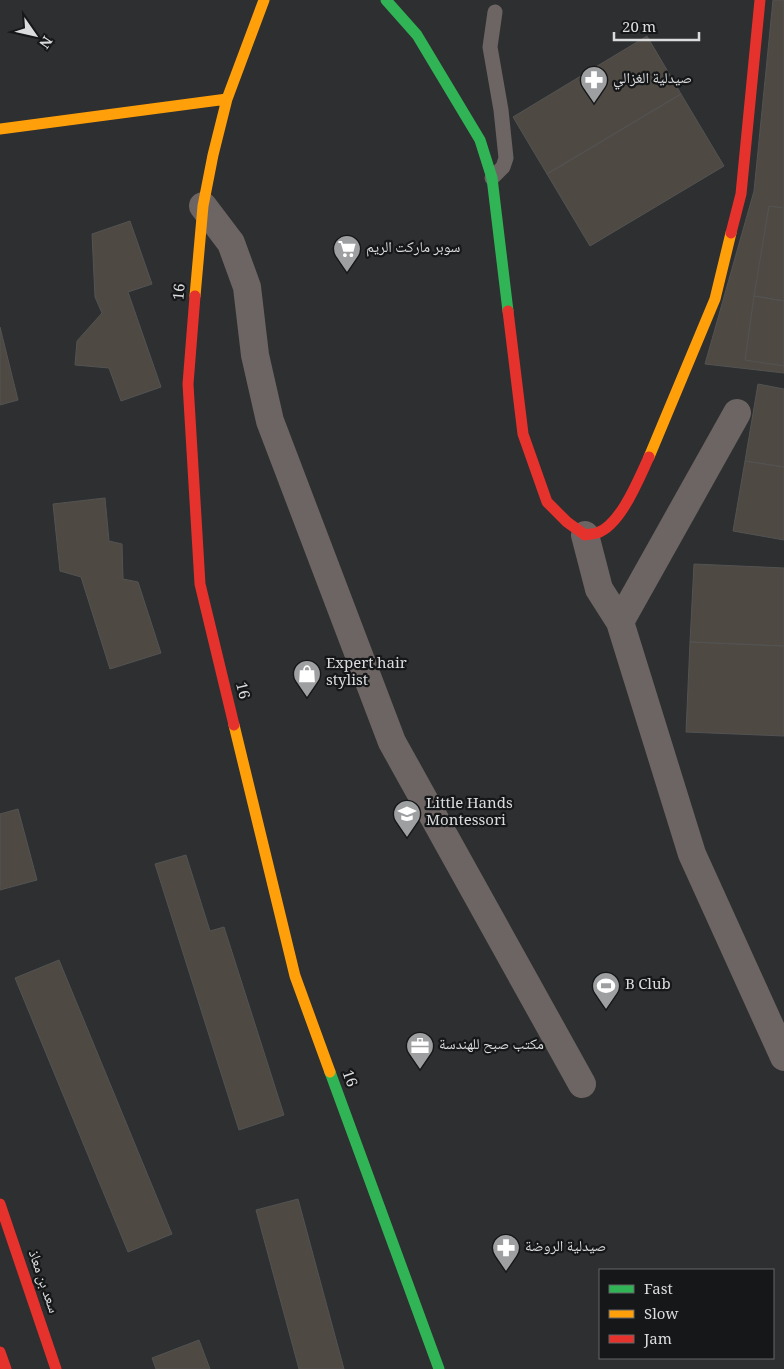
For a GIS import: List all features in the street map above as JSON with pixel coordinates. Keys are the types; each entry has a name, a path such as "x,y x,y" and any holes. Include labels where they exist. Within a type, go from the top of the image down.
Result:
{"street":[{"name":"16","path":"264,0 226,99 203,206 188,384 200,584 295,976 439,1369"},
{"path":"386,0 418,35 480,140 492,178 523,434 546,502 567,522 585,535 598,589 620,622 692,854 784,1058"},
{"path":"585,535 598,533 612,522 629,500 657,440 716,299 741,194 760,0"},
{"path":"0,129 226,99"},
{"path":"203,206 231,243 247,287 254,355 270,421 392,742 582,1084"},
{"path":"620,622 737,412"},
{"name":"سعد بن معاذ","path":"0,1204 56,1369"},
{"path":"0,1352 6,1369"}],"lane":[{"path":"492,178 503,167 506,158 501,110 490,47 495,12"}],"building":[{"path":"773,0 784,0 784,373 705,364 754,191"},
{"path":"647,36 681,94 547,174 513,117"},
{"path":"681,94 724,166 590,246 547,174"},
{"path":"769,206 784,208 784,301 754,296"},
{"path":"130,221 152,284 128,292 161,387 121,401 109,368 75,365 77,341 102,313 95,297 92,234"},
{"path":"754,296 784,301 784,366 745,360"},
{"path":"0,327 18,400 0,405"},
{"path":"758,384 784,389 784,467 745,461"},
{"path":"745,461 784,467 784,540 733,531"},
{"path":"105,498 109,541 122,544 123,579 138,582 161,653 110,669 81,577 60,571 53,504"},
{"path":"694,564 784,568 784,646 690,642"},
{"path":"690,642 784,646 784,736 686,732"},
{"path":"18,809 37,880 0,890 0,814"},
{"path":"186,855 210,931 224,927 284,1115 239,1130 155,864"},
{"path":"59,960 172,1234 128,1252 15,978"},
{"path":"298,1199 344,1369 299,1369 256,1210"},
{"path":"199,1340 210,1369 156,1369 152,1358"}],"traffic: fast":[{"path":"386,0 417,35 480,140 492,178 508,311"},
{"path":"330,1072 439,1369"}],"traffic: slow":[{"path":"195,296 203,206 213,155 227,99 264,0"},
{"path":"0,129 227,99"},
{"path":"649,457 715,299 731,233"},
{"path":"234,725 295,976 330,1072"}],"traffic: jam":[{"path":"731,233 741,194 760,0"},
{"path":"195,296 188,384 200,584 234,725"},
{"path":"508,311 523,434 547,502 567,522 585,535 597,533 614,521 621,511 649,457"},
{"path":"0,1204 56,1369"},
{"path":"0,1352 6,1369"}],"place":[{"name":"صيدلية الغزالي","path":"594,104"},
{"name":"سوبر ماركت الريم","path":"347,273"},
{"name":"Expert hair stylist","path":"307,698"},
{"name":"Little Hands Montessori","path":"407,838"},
{"name":"B Club","path":"606,1010"},
{"name":"مكتب صبح للهندسة","path":"420,1070"},
{"name":"صيدلية الروضة","path":"506,1272"}]}
